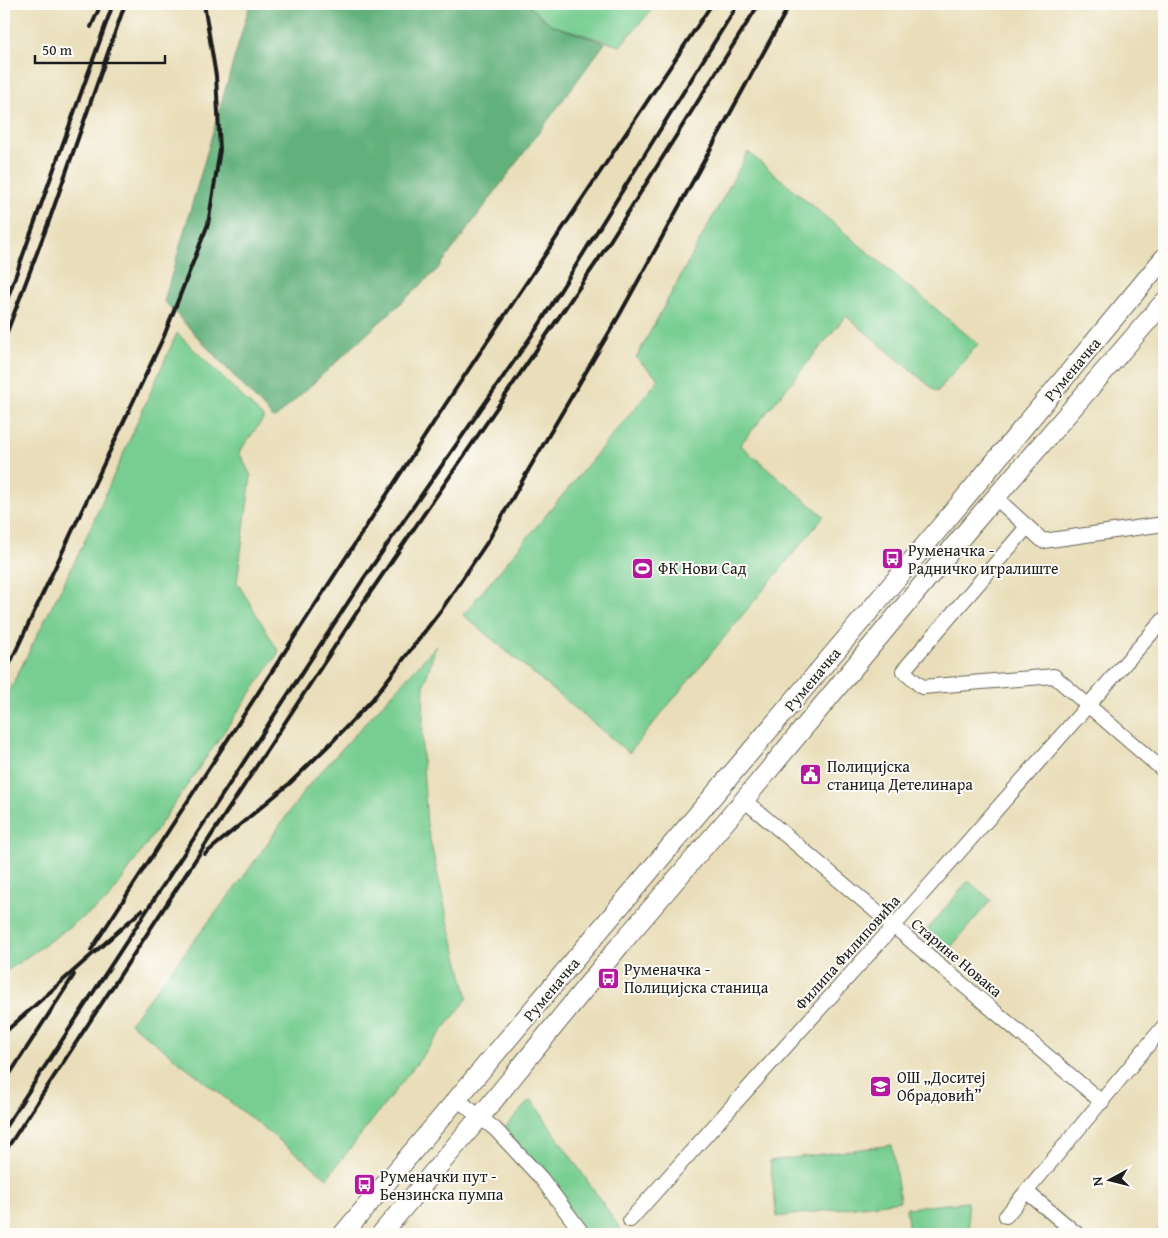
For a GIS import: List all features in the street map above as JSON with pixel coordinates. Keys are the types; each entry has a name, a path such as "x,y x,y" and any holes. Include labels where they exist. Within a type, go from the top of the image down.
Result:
{"main road":[{"name":"Руменачка","path":"343,1234 953,512 1164,258"},
{"name":"Руменачка","path":"381,1234 480,1117 620,944 744,800 996,498 1164,302"}],"street":[{"path":"996,498 1043,541 1164,524"},
{"path":"1027,527 903,671 922,687 1054,676 1164,771"},
{"name":"Филипа Филиповића","path":"630,1220 894,927 1089,705 1161,628"},
{"name":"Старине Новака","path":"744,800 1102,1102"},
{"path":"1006,1216 1164,1026"},
{"path":"457,1099 495,1129 541,1178 584,1234"},
{"path":"1027,1192 1077,1234"}],"green space":[{"path":"250,4 526,4 552,25 605,43 438,269 274,419 164,301"},
{"path":"526,4 657,4 620,46 552,25"},
{"name":"ФК Нови Сад","path":"748,152 978,344 937,392 846,316 740,445 824,516 629,753 463,615 659,379 636,358"},
{"path":"177,333 264,418 239,452 251,476 237,582 279,652 108,900 4,973 4,701 81,549"},
{"path":"436,646 424,685 422,752 427,826 448,921 468,998 327,1178 130,1023 242,879 307,787"},
{"path":"968,881 991,900 944,955 922,936"},
{"path":"531,1099 624,1234 584,1234 505,1127"},
{"path":"892,1145 900,1201 777,1217 770,1161"},
{"path":"967,1202 970,1234 909,1234 906,1208"}],"railway":[{"path":"91,27 101,4"},
{"path":"4,308 113,4"},
{"path":"4,340 49,221 125,4"},
{"path":"4,676 164,336 208,224 220,150 216,76 204,4"},
{"path":"91,950 445,405 712,4"},
{"path":"4,1129 362,581 539,325 738,4"},
{"path":"4,1153 363,603 598,260 759,4"},
{"path":"205,854 290,783 333,741 372,700 442,609 488,541 620,314 790,4"},
{"path":"4,1033 142,910"},
{"path":"4,1083 74,975"}],"place":[{"name":"Руменачка - Радничко игралиште","path":"892,559"},
{"name":"ФК Нови Сад","path":"642,568"},
{"name":"Полицијска станица Детелинара","path":"811,775"},
{"name":"Руменачка - Полицијска станица","path":"608,978"},
{"name":"ОШ „Доситеј Обрадовић”","path":"881,1086"},
{"name":"Руменачки пут - Бензинска пумпа","path":"364,1185"}]}
